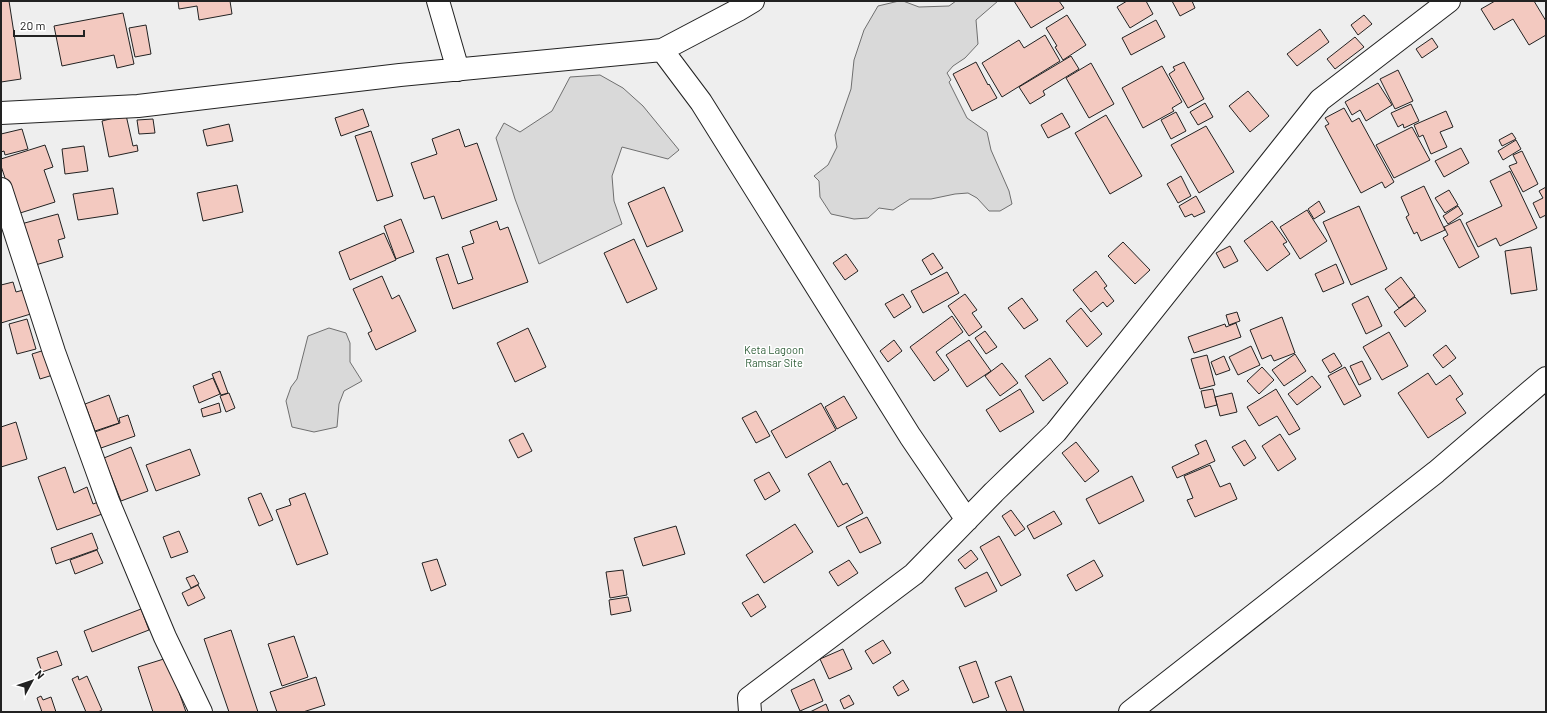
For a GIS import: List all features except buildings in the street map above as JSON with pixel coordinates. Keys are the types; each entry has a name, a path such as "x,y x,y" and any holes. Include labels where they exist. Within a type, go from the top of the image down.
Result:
{"street":[{"path":"438,1 458,70"},
{"path":"1,113 138,106 400,75 662,50 753,1"},
{"path":"750,712 749,698 914,574 1056,432 1320,100 1449,1"},
{"path":"662,50 701,102 910,436 967,520"},
{"path":"1,189 54,352 108,500 165,637 201,712"},
{"path":"1130,712 1436,472 1546,378"}],"green space":[{"name":"Keta Lagoon Ramsar Site","path":"1,1 1546,1 1546,712 1,712"}],"shaded area":[{"path":"899,1 919,7 949,6 956,1 998,1 976,20 978,44 965,58 953,66 947,73 951,80 949,82 967,118 987,132 991,150 1009,191 1012,204 1000,211 989,211 977,198 968,193 931,199 910,199 893,210 879,208 868,218 854,219 831,214 820,197 819,181 814,176 828,165 837,147 835,135 851,89 854,60 864,30 878,6"},
{"path":"600,75 623,88 643,106 679,150 668,159 622,147 612,176 614,201 622,224 539,264 515,199 496,138 504,123 520,132 552,111 570,77"},
{"path":"329,328 346,333 350,343 350,362 362,381 344,391 339,404 337,427 314,432 292,427 286,401 291,387 297,379 308,336"}]}
